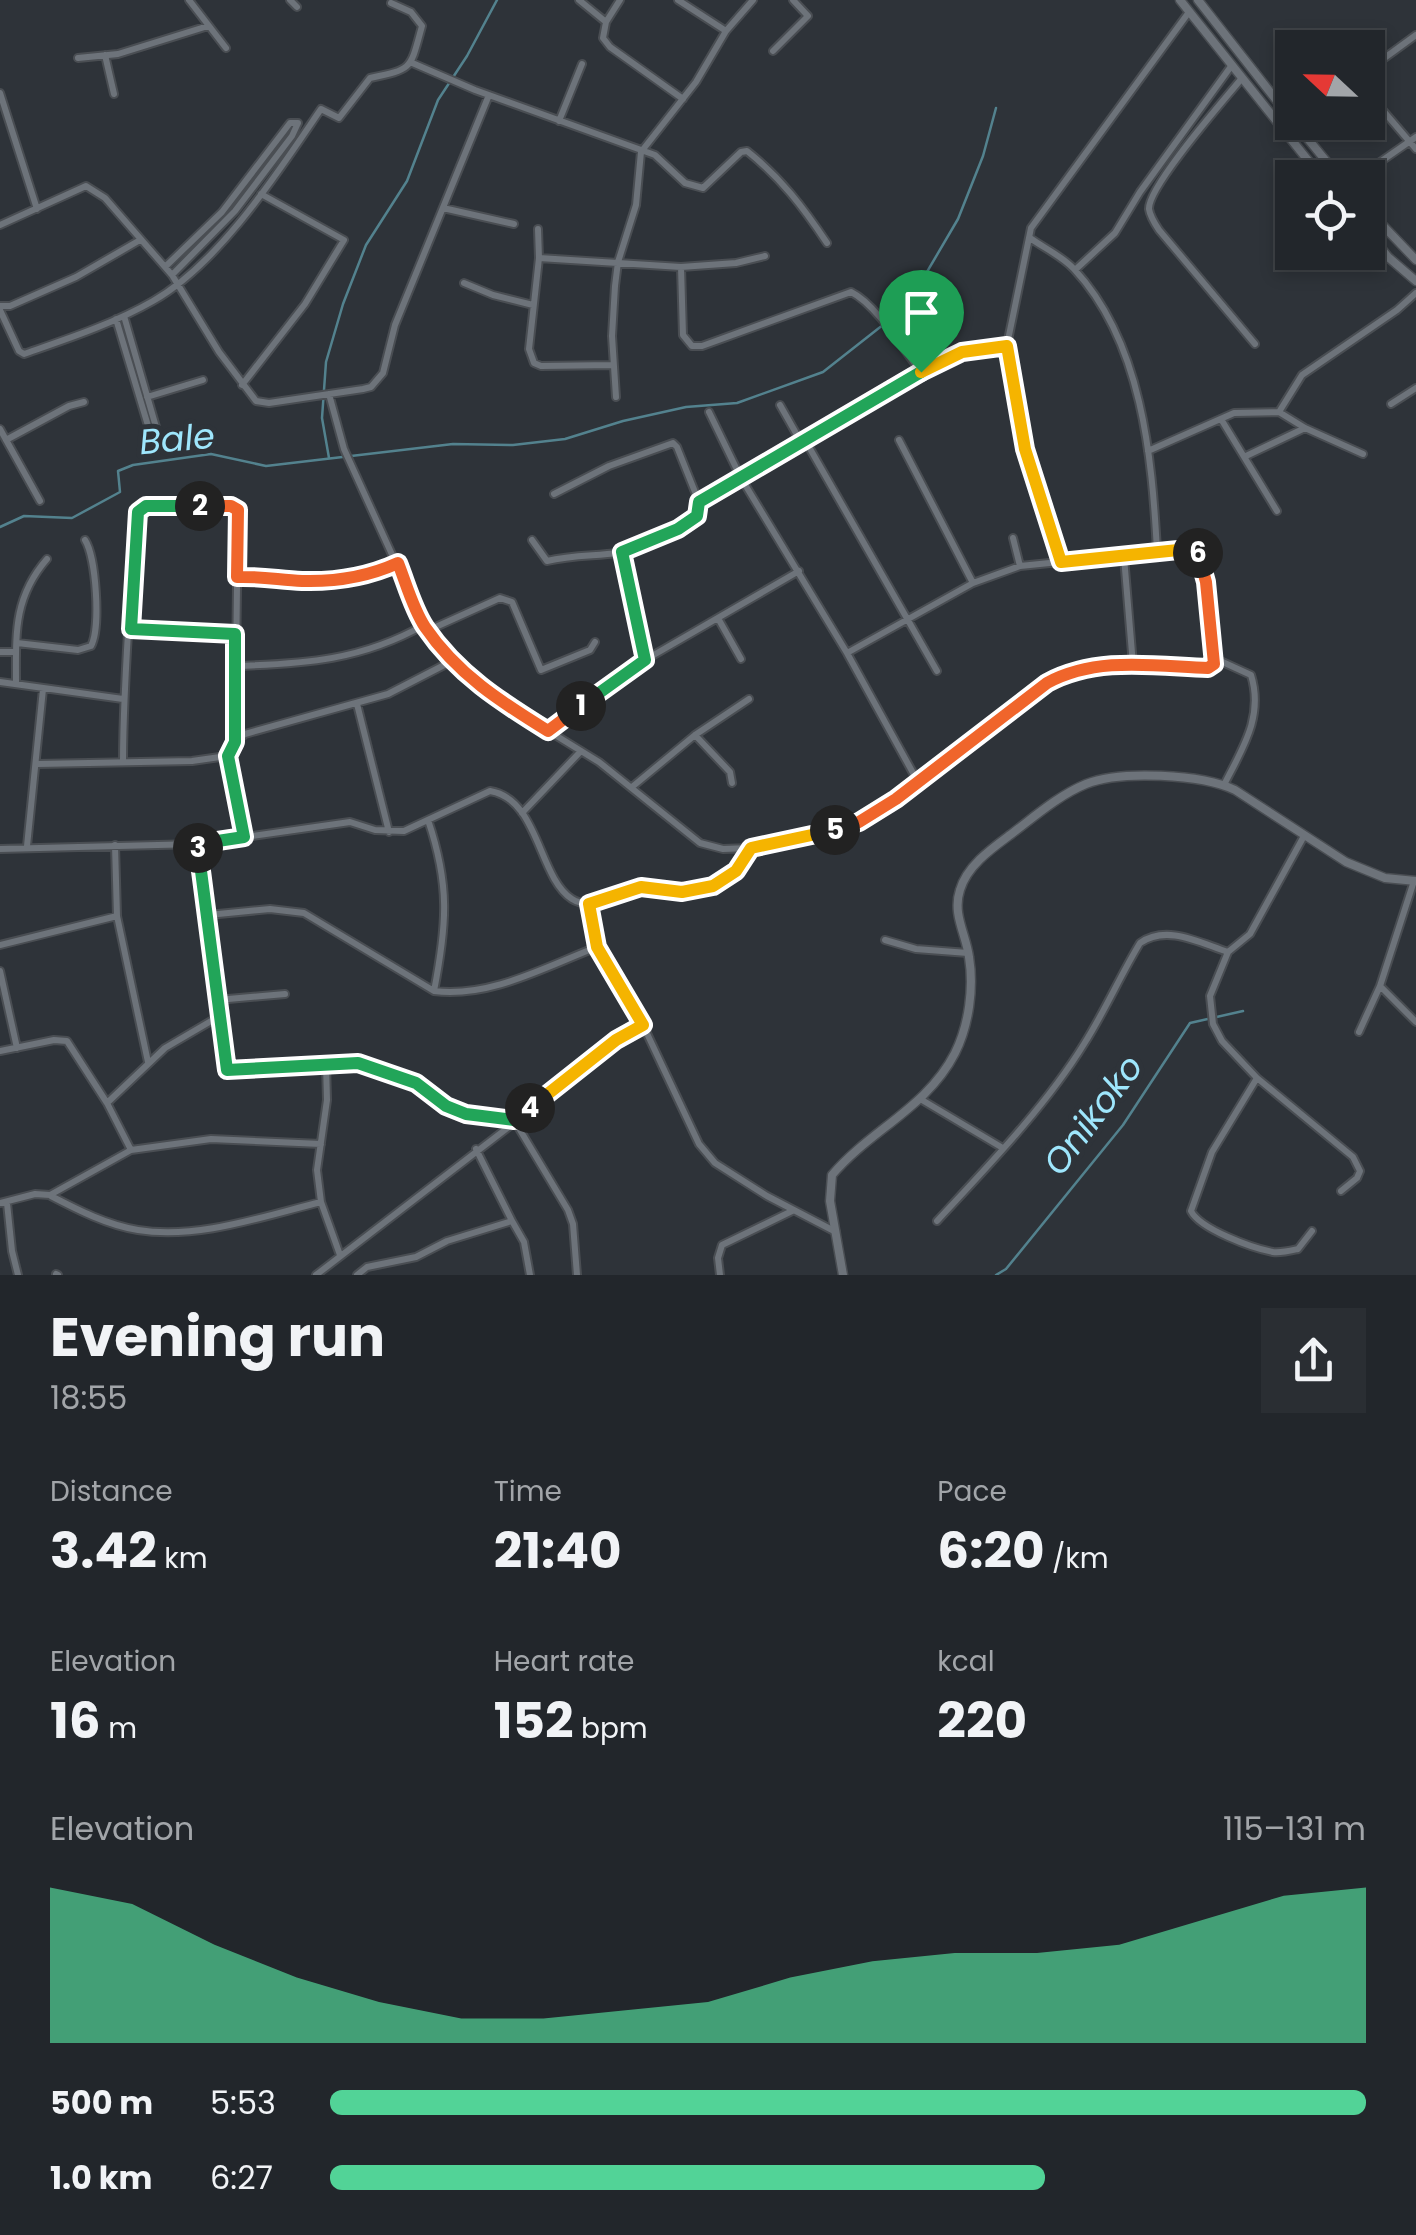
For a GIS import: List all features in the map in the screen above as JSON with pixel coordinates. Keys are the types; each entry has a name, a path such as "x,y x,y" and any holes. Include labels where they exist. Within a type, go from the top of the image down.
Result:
{"main road":[{"path":"1180,0 1308,160"},
{"path":"1198,0 1275,97"},
{"path":"1309,140 1325,160"},
{"path":"1385,228 1416,260"},
{"path":"1385,253 1416,281"},
{"path":"844,1275 830,1201 832,1175 922,1100 947,1066 964,1032 969,1007 968,953 958,912 960,888 995,846 1067,794 1111,778 1158,777 1224,785 1365,872 1415,881"}],"street":[{"path":"189,0 226,48"},
{"path":"290,0 296,7"},
{"path":"579,0 606,22"},
{"path":"620,0 606,22 605,43 682,99"},
{"path":"678,0 726,31"},
{"path":"616,398 613,366 618,262 636,204 641,152 708,65 726,31 753,0"},
{"path":"773,51 808,16 792,0"},
{"path":"140,240 76,278 0,308 19,352 24,354 120,317 179,284 232,231 321,109 339,118 370,78 400,73 410,62 422,26 411,12 391,2"},
{"path":"1061,562 1025,449 1007,346 1030,238 1034,223 1065,186 1189,12"},
{"path":"78,58 168,41 208,26"},
{"path":"1385,57 1416,34"},
{"path":"105,55 114,94"},
{"path":"410,62 489,96 656,156 685,183 698,189 747,151 777,175 799,200 827,243"},
{"path":"560,121 582,64"},
{"path":"1075,270 1115,233 1232,65"},
{"path":"1242,78 1172,166 1150,201 1149,210 1159,230 1254,344"},
{"path":"0,94 37,209"},
{"path":"0,226 86,186 105,198 172,274 256,401 269,403 363,389 378,380 395,325 489,96"},
{"path":"1385,111 1413,140 1416,150"},
{"path":"165,268 222,212 290,123 298,122 292,136 235,211 172,274"},
{"path":"1384,160 1413,140"},
{"path":"242,385 305,304 344,240 261,194"},
{"path":"443,208 514,224"},
{"path":"538,228 539,258 529,349 534,363 613,366"},
{"path":"1030,238 1075,270 1123,350 1148,451 1156,551"},
{"path":"539,258 681,267 736,263 765,256"},
{"path":"681,267 682,335 692,346 702,346 846,291 860,296 921,372"},
{"path":"464,283 533,306"},
{"path":"1279,412 1302,375 1416,293"},
{"path":"120,317 144,398 203,380"},
{"path":"699,502 921,372 962,352 1007,346"},
{"path":"1391,404 1416,388"},
{"path":"325,395 344,449 426,628 452,662 495,698 632,788 700,843 751,848 859,822 1047,683 1069,672 1100,665 1208,668 1216,659 1202,559 1188,549 1020,566 973,582 847,653"},
{"path":"6,440 68,406 84,402"},
{"path":"780,405 937,671"},
{"path":"709,412 741,478 847,653 918,782"},
{"path":"1148,451 1234,413 1279,412 1363,454"},
{"path":"1221,419 1277,511"},
{"path":"0,428 40,501"},
{"path":"1246,456 1305,428"},
{"path":"899,440 973,582"},
{"path":"532,540 547,561 622,552 678,529 697,516 699,502 673,443 609,466 554,494"},
{"path":"123,762 123,699 131,629 135,518 141,507 235,507 235,742 228,756 244,837"},
{"path":"1013,538 1020,566"},
{"path":"0,652 16,648 78,650 91,646 96,632 94,580 92,554 85,540"},
{"path":"622,552 645,660"},
{"path":"1124,557 1133,665"},
{"path":"16,684 22,596 29,580 47,559"},
{"path":"237,577 338,580 367,575 398,563"},
{"path":"548,731 645,660 799,571"},
{"path":"236,666 330,660 375,648 500,598 512,602 541,670 590,650 595,642"},
{"path":"719,620 741,659"},
{"path":"131,629 235,634"},
{"path":"1216,659 1251,675 1255,697 1252,729 1224,785"},
{"path":"235,742 272,724 357,704 411,684 452,662"},
{"path":"0,682 123,699"},
{"path":"27,846 43,688"},
{"path":"632,788 694,735 749,700"},
{"path":"357,704 389,832"},
{"path":"694,735 730,772 732,783"},
{"path":"522,814 581,751"},
{"path":"36,764 192,761 228,756"},
{"path":"0,849 198,844 350,822 389,832 404,830 490,792 502,794 522,814 572,899 589,904 641,887 682,892 713,886 736,871 751,848"},
{"path":"428,820 442,861 446,912 434,991"},
{"path":"1304,836 1250,934 1228,952 1210,996 1212,1024 1222,1042 1257,1078 1352,1157 1360,1171 1341,1191"},
{"path":"198,844 227,1070 358,1063 416,1083 446,1106 466,1114 514,1120"},
{"path":"115,846 117,916 148,1062"},
{"path":"1359,1032 1380,986 1415,881"},
{"path":"589,904 597,947 643,1025 699,1144 715,1163 836,1232"},
{"path":"208,915 270,910 304,914 434,991 479,991 597,947"},
{"path":"0,946 117,916"},
{"path":"937,1221 1035,1111 1085,1043 1140,943 1155,935 1173,934 1228,952"},
{"path":"884,940 916,949 968,953"},
{"path":"0,971 17,1048"},
{"path":"1380,986 1416,1022"},
{"path":"218,1000 285,994"},
{"path":"107,1104 148,1062 218,1017"},
{"path":"316,1275 616,1040 643,1025"},
{"path":"0,1052 54,1040 67,1041 131,1150"},
{"path":"326,1064 326,1100 317,1170 321,1202 340,1256"},
{"path":"1257,1078 1212,1152 1191,1210 1195,1219 1206,1225 1272,1252 1298,1249 1312,1231"},
{"path":"922,1100 1001,1147"},
{"path":"514,1120 568,1210 573,1224 577,1275"},
{"path":"50,1195 131,1150 211,1139 321,1144"},
{"path":"476,1149 524,1242 530,1275"},
{"path":"18,1275 4,1203 35,1194 50,1195 119,1225 157,1232 199,1229 321,1202"},
{"path":"720,1275 718,1258 722,1245 793,1210"},
{"path":"357,1275 367,1267 416,1258 446,1241 512,1221"}],"waterway":[{"path":"329,458 322,418 326,362 343,304 366,245 407,181 438,100 497,0"},
{"name":"Bale","path":"0,527 24,516 72,518 120,492 118,471 133,465 211,454 266,466 453,444 513,445 565,439 686,407 737,403 823,372 907,306 958,219 983,156 996,108"},
{"name":"Onikoko","path":"996,1275 1006,1269 1123,1125 1190,1023 1243,1011"}],"route":[{"path":"1007,346 1025,449 1061,562 1194,550 1202,559 1214,664 1208,668 1100,665 1069,672 1047,683 896,799 859,822 751,848 736,871 713,886 682,892 641,887 589,904 597,947 643,1025 616,1040 514,1120 491,1114 466,1114 446,1106 416,1083 358,1063 227,1070 198,844 244,837 228,756 235,742 235,634 131,629 135,518 141,507 235,507 237,577 338,580 367,575 398,563 424,626 452,662 495,698 548,731 645,660 622,552 678,529 697,516 699,502 921,372 962,352 1007,346"}]}
